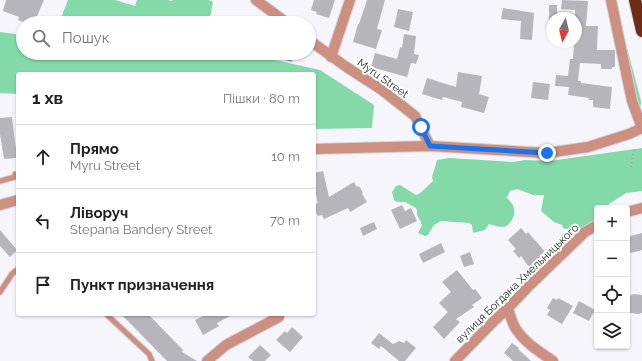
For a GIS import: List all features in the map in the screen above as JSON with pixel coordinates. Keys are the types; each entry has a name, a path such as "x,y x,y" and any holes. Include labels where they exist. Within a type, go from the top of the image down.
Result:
{"highway":[{"path":"635,0 642,31"}],"street":[{"path":"256,0 278,16"},
{"path":"331,56 350,0"},
{"path":"316,149 430,146 547,153 588,147 629,134 642,128 632,101 611,0"},
{"name":"Myru Street","path":"316,45 382,90 415,116 430,146"},
{"path":"0,205 16,201"},
{"path":"630,211 642,208"},
{"name":"вулиця Богдана Хмельницького","path":"455,361 528,287 585,232 594,227"},
{"path":"508,308 515,328 521,336 552,361"},
{"path":"208,361 226,345 279,317"}],"lane":[{"path":"0,181 14,177 14,174"},
{"path":"0,292 12,274 16,271"},
{"path":"108,316 149,354 152,361"}],"path":[{"path":"631,167 634,149"}],"green space":[{"path":"68,0 115,0 135,6 137,0 209,0 213,2 210,16 62,16"},
{"path":"614,0 617,0 625,40 641,101 639,110"},
{"path":"0,32 16,34 16,60 275,60 320,70 374,105 372,128 316,129 316,72 16,72 16,94 0,93"},
{"path":"642,148 642,191 626,193 608,205 594,205 594,222 578,233 563,228 562,225 554,222 541,211 544,195 533,195 517,189 510,191 507,198 514,208 512,220 508,225 499,227 489,224 485,230 473,233 472,225 469,223 441,221 434,225 428,235 425,236 418,233 422,226 417,215 416,208 405,202 397,202 394,200 392,192 396,186 400,185 416,195 419,194 433,181 432,177 437,160 449,158 513,162 525,160 550,161"}],"building":[{"path":"6,0 44,0 37,16 16,16 3,11"},
{"path":"314,0 335,0 329,18 316,14 317,12 311,10"},
{"path":"367,0 385,0 377,29 382,30 376,49 353,42"},
{"path":"562,0 588,1 586,26 598,26 597,50 615,50 615,67 612,67 612,69 601,69 601,64 580,63 578,81 581,81 581,83 612,87 610,109 593,107 593,100 568,95 569,87 555,86 556,75 568,76 570,59 573,59 574,48 582,48 582,12 561,9"},
{"path":"549,5 557,5 557,12 549,12"},
{"path":"503,8 534,13 532,40 520,39 521,21 501,19"},
{"path":"398,9 413,12 409,31 394,27"},
{"path":"404,34 416,36 414,54 419,55 416,64 411,63 407,77 371,67 375,53 397,59 400,47 402,48"},
{"path":"458,72 482,76 479,94 489,97 484,113 461,107 462,102 443,97 442,100 422,94 427,78 456,87"},
{"path":"533,82 550,84 548,100 531,98"},
{"path":"12,117 16,158 4,159 0,134 0,118"},
{"path":"323,171 329,197 354,182 357,187 359,186 367,202 350,212 348,208 324,219 322,215 318,216 316,212 316,204 318,203 316,194 316,173"},
{"path":"402,205 405,211 411,208 417,221 400,229 391,210"},
{"path":"374,222 377,229 363,236 360,228"},
{"path":"521,228 526,234 528,232 546,253 529,267 521,256 519,258 513,251 516,249 508,240"},
{"path":"0,230 16,249 16,251 10,257 0,246"},
{"path":"642,233 642,250 630,253 630,236"},
{"path":"441,243 445,252 423,263 419,254"},
{"path":"470,252 474,264 464,267 460,256"},
{"path":"457,270 473,290 475,289 482,298 472,305 474,307 456,319 460,322 444,339 433,327 448,312 439,303 451,292 442,282"},
{"path":"631,295 642,295 642,313 637,314 630,312"},
{"path":"553,298 557,300 558,298 573,306 562,324 547,315 550,310 547,308"},
{"path":"579,301 594,309 589,321 573,313"},
{"path":"123,316 150,316 183,350 182,352 197,361 167,361"},
{"path":"203,316 230,316 217,323 219,326 203,335 195,320"},
{"path":"292,327 303,337 290,352 276,340 285,331 287,333"},
{"path":"379,333 393,344 399,341 404,343 406,340 416,348 405,361 399,361 381,346 379,349 371,343"},
{"path":"512,343 531,361 513,361 504,353"},
{"path":"260,345 271,355 265,361 253,361 248,357"}],"route":[{"path":"421,127 430,146 547,153"}]}
